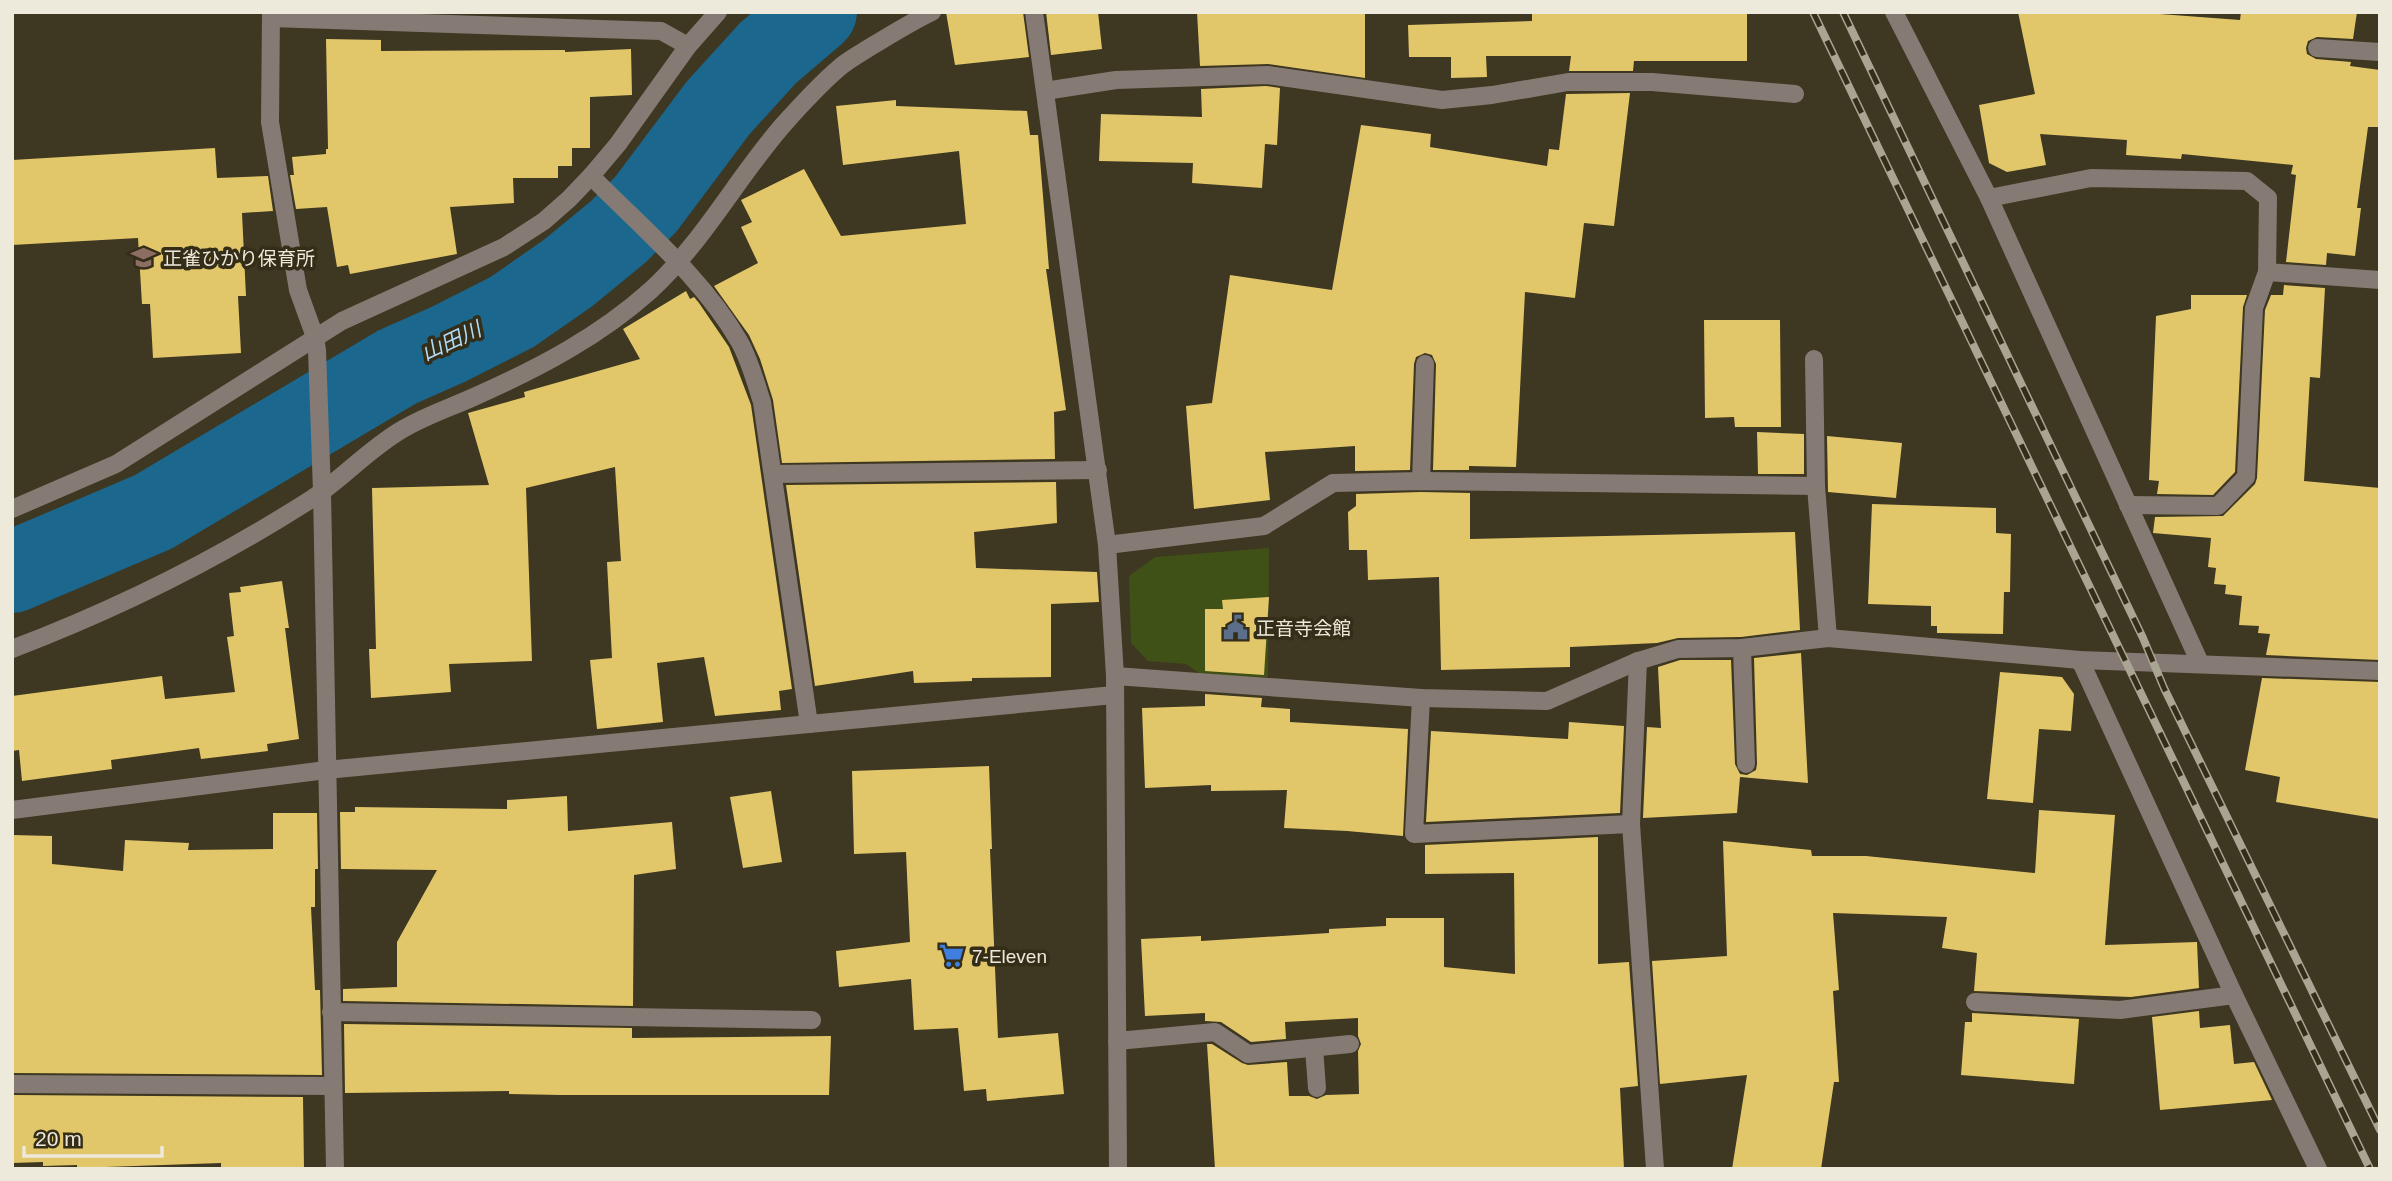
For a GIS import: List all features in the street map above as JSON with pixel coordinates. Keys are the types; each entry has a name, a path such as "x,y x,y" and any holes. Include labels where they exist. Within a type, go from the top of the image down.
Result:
{"street":[{"path":"12,509 116,464 316,344 342,321 504,247 544,221 594,179 688,46 718,12"},
{"path":"12,649 62,631 132,599 277,521 322,484 401,430 431,414 509,381 585,340 621,315 652,288 782,126 840,67 911,22 932,12"},
{"path":"1034,12 1107,544 1115,676 1118,1169"},
{"path":"1894,12 1989,198 2200,663"},
{"path":"335,1169 322,484 316,344 298,290 270,122 271,15 661,31 688,46"},
{"path":"2317,48 2379,46"},
{"path":"1045,91 1116,80 1267,75 1442,100 1492,95 1568,82 1652,82 1795,94"},
{"path":"1989,198 2091,178 2247,181 2268,198 2267,272 2254,308 2246,477 2218,506 2128,505"},
{"path":"594,179 675,259 713,304 738,341 751,367 762,402 808,724"},
{"path":"2267,272 2380,280"},
{"path":"1814,359 1816,486 1828,638"},
{"path":"1421,481 1424,364"},
{"path":"772,474 1098,470"},
{"path":"1107,544 1264,527 1332,483 1421,481 1816,486"},
{"path":"1115,676 1421,698 1548,701 1638,661 1678,649 1742,648 1828,638 2080,660 2380,671"},
{"path":"1742,648 1746,764"},
{"path":"2080,660 2234,995 2318,1169"},
{"path":"1638,661 1631,824 1655,1169"},
{"path":"12,810 326,770 1114,695"},
{"path":"1421,698 1414,834 1631,824"},
{"path":"1975,1002 2120,1010 2234,995"},
{"path":"331,1012 812,1020"},
{"path":"1117,1041 1215,1032 1248,1054 1350,1044"},
{"path":"1314,1048 1317,1087"},
{"path":"12,1084 333,1086"}],"green space":[{"path":"1269,548 1268,677 1203,676 1186,664 1148,661 1131,643 1129,576 1155,557"}],"building":[{"path":"946,12 1023,12 1029,57 955,65"},
{"path":"1046,12 1098,12 1102,49 1051,55"},
{"path":"1197,12 1365,12 1365,78 1268,64 1200,66"},
{"path":"1532,12 1747,12 1747,61 1634,61 1633,71 1569,71 1571,56 1486,56 1487,77 1451,78 1451,57 1409,57 1408,25 1532,21"},
{"path":"2018,12 2133,12 2240,20 2241,12 2357,12 2353,39 2317,37 2308,41 2306,48 2307,54 2316,59 2351,62 2350,66 2380,70 2380,127 2368,127 2357,208 2361,208 2355,256 2327,253 2326,265 2286,262 2296,175 2291,174 2293,165 2182,154 2181,159 2126,155 2127,140 2040,134 2046,165 2007,172 1989,163 1979,105 2035,94"},
{"path":"326,39 381,40 381,51 565,52 631,49 632,95 590,97 590,148 572,148 572,166 558,166 558,178 513,178 514,203 450,207 457,254 350,274 348,265 337,267 327,207 296,209 290,175 294,175 292,157 326,154 328,149"},
{"path":"1266,86 1280,88 1277,145 1265,144 1262,188 1192,183 1193,163 1099,161 1101,114 1202,117 1201,89"},
{"path":"1630,93 1614,226 1584,223 1575,298 1525,292 1516,467 1469,466 1469,470 1433,470 1436,364 1432,355 1425,353 1416,357 1414,364 1410,470 1355,471 1355,446 1265,452 1270,500 1194,509 1186,406 1212,403 1230,275 1332,290 1361,125 1431,134 1430,147 1547,166 1549,149 1559,150 1566,94"},
{"path":"896,100 896,106 1027,111 1030,135 1038,135 1049,269 1046,269 1066,410 1054,412 1055,459 782,463 773,400 760,359 749,335 714,286 758,263 741,227 752,222 741,200 804,169 841,236 966,224 959,151 843,165 836,106"},
{"path":"215,148 217,178 268,176 273,211 242,213 246,296 238,296 241,353 153,358 150,304 142,304 138,238 12,245 12,160"},
{"path":"2284,285 2325,288 2320,378 2310,377 2304,481 2380,488 2380,660 2266,655 2270,634 2258,633 2259,626 2239,625 2242,596 2225,594 2226,585 2214,584 2216,568 2208,567 2211,538 2153,533 2155,517 2223,516 2255,484 2265,310 2271,295 2283,295"},
{"path":"686,291 690,299 694,297 699,303 729,347 751,405 792,689 779,691 781,710 715,716 704,657 657,663 663,722 597,729 590,660 612,658 607,562 621,561 615,467 526,488 532,661 449,664 451,692 371,698 369,649 376,649 372,488 489,485 468,413 525,397 524,392 640,359 623,329"},
{"path":"2191,295 2247,295 2243,307 2235,472 2213,495 2157,494 2159,481 2149,480 2156,316 2191,309"},
{"path":"1704,320 1780,320 1781,427 1735,427 1734,417 1705,418"},
{"path":"1757,432 1804,434 1804,474 1758,474"},
{"path":"1827,436 1902,443 1896,498 1828,492"},
{"path":"1056,482 1057,523 974,532 976,568 1097,572 1099,602 1051,604 1051,677 972,678 972,681 914,683 913,671 815,686 786,485"},
{"path":"1470,493 1470,539 1795,532 1800,630 1741,637 1678,638 1657,643 1570,647 1570,667 1441,670 1439,577 1368,580 1367,550 1349,550 1348,512 1356,506 1356,494"},
{"path":"1872,504 1996,508 1996,533 2011,534 2010,592 2004,592 2003,634 1937,633 1937,626 1931,626 1931,606 1868,604"},
{"path":"282,581 299,739 267,744 268,751 201,759 199,748 111,760 112,769 22,781 19,750 12,751 12,696 162,676 165,699 235,692 227,637 234,636 229,593 241,592 240,587"},
{"name":"正音寺会館","path":"1269,597 1264,675 1205,671 1205,609 1223,609 1222,600"},
{"path":"1801,653 1808,783 1740,777 1737,813 1643,818 1647,727 1661,728 1658,667 1680,660 1731,660 1735,764 1740,774 1747,775 1756,770 1757,764 1754,658"},
{"path":"2000,672 2062,677 2074,694 2071,731 2039,729 2033,803 1987,799"},
{"path":"2262,678 2380,682 2380,819 2276,802 2280,777 2245,770"},
{"path":"1205,694 1262,698 1261,707 1290,709 1290,722 1408,729 1403,836 1284,828 1287,790 1211,791 1211,785 1145,788 1142,708 1205,706"},
{"path":"1569,722 1624,726 1620,813 1426,822 1431,731 1568,739"},
{"path":"989,766 998,1038 1058,1033 1064,1094 987,1101 986,1089 964,1091 958,1028 914,1030 911,979 839,987 836,951 910,942 906,852 854,854 852,771"},
{"path":"771,791 782,862 743,868 730,797"},
{"path":"567,796 568,831 672,822 676,869 634,875 633,1006 343,1001 343,989 397,987 397,942 437,870 341,869 340,812 355,812 355,807 507,809 507,800"},
{"path":"2039,810 2115,815 2105,945 2197,942 2199,988 2131,997 1974,991 1977,953 1942,948 1947,917 1833,913 1839,990 1833,991 1839,1082 1834,1082 1821,1169 1732,1169 1747,1075 1660,1084 1652,961 1727,956 1723,841 1811,850 1812,856 1866,856 2035,873"},
{"path":"273,813 317,813 318,869 315,869 315,907 311,907 315,990 320,990 322,1075 12,1073 12,835 52,836 52,864 123,871 125,840 189,843 188,850 273,849"},
{"path":"1598,837 1598,964 1629,962 1638,1086 1620,1088 1624,1169 1215,1169 1207,1044 1212,1044 1248,1065 1287,1062 1289,1096 1309,1096 1317,1099 1326,1095 1359,1094 1358,1051 1361,1044 1358,1018 1285,1022 1286,1039 1251,1042 1221,1022 1205,1021 1205,1013 1145,1016 1141,939 1201,936 1201,941 1329,933 1329,929 1386,926 1386,918 1444,918 1444,967 1515,974 1514,873 1425,874 1425,845"},
{"path":"2199,1011 2200,1028 2230,1025 2234,1064 2254,1062 2272,1100 2160,1110 2152,1017"},
{"path":"1972,1013 2079,1019 2074,1084 1961,1075 1965,1022 1972,1022"},
{"path":"344,1024 632,1028 632,1038 831,1036 829,1095 561,1095 509,1094 509,1091 345,1093"},
{"path":"12,1095 303,1097 304,1169 221,1169 221,1163 77,1168 77,1165 43,1166 43,1162 12,1163"}],"waterway":[{"name":"山田川","path":"12,572 153,512 397,367 512,312 568,273 618,232 646,204 718,108 768,53 816,12"}],"railway":[{"path":"1813,12 2370,1169"},
{"path":"1843,12 2143,638 2164,688 2380,1130"}],"place":[{"name":"正雀ひかり保育所","path":"143,258"},
{"name":"正音寺会館","path":"1236,628"},
{"name":"7-Eleven","path":"952,956"}]}
